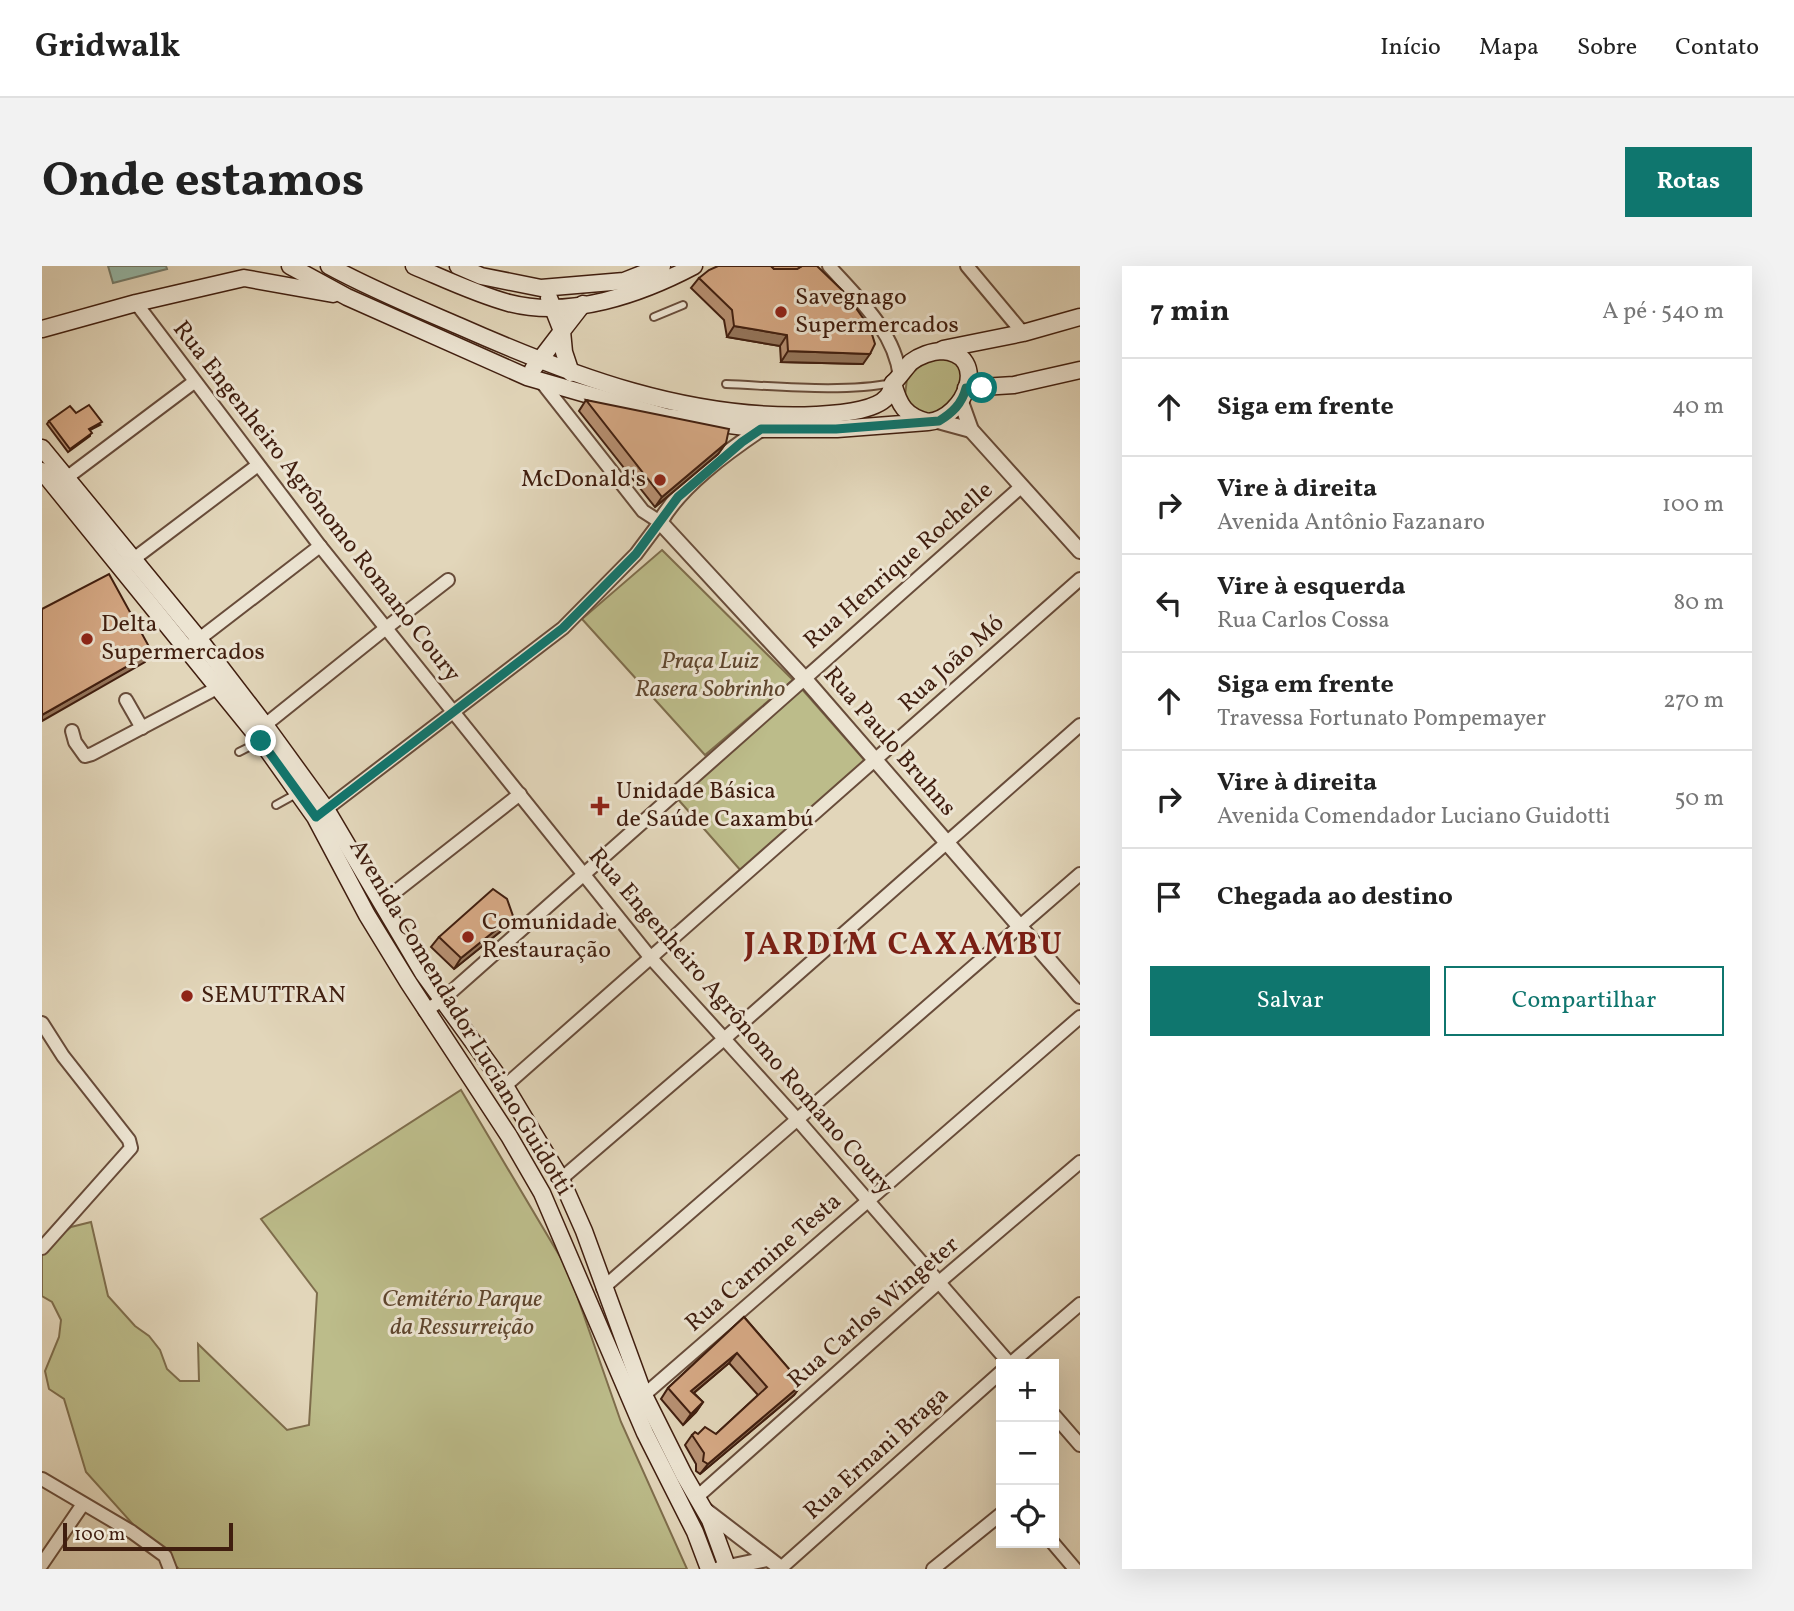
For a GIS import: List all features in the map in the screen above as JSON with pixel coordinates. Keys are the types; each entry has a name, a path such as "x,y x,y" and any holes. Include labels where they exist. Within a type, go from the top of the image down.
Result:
{"main road":[{"path":"244,278 257,266"},
{"path":"267,266 269,274 277,284"},
{"path":"289,266 347,297 533,379 571,386 666,417 761,429 836,429 933,422 949,414 964,395 968,368 954,352 936,351"},
{"path":"329,266 359,282 540,362 571,386 596,382 700,408 761,415 837,414 865,408 887,397 910,363 936,351 1023,333 1080,317"},
{"path":"414,266 470,290 510,303 553,308 629,296 694,266"},
{"path":"458,266 481,276 541,288 624,281 662,266"},
{"path":"470,290 481,276"},
{"path":"42,329 136,303 244,278 347,297"},
{"path":"541,288 562,331 571,386"},
{"path":"533,379 540,362 583,304"},
{"path":"964,395 1080,370"},
{"path":"897,380 898,400 902,409 910,416 933,422"},
{"name":"Avenida Comendador Luciano Guidotti","path":"42,448 185,650 217,688 263,733 298,793 321,813 367,915 425,1011 509,1136 542,1193 638,1397 701,1504 725,1568"},
{"name":"Avenida Comendador Luciano Guidotti","path":"42,471 126,565 199,639 321,813 442,1000 505,1086 561,1179 584,1231 638,1397 645,1433 695,1532 709,1569"}],"street":[{"path":"829,266 891,344 898,361 897,380"},
{"path":"967,266 1023,333"},
{"name":"Rua Engenheiro Agrônomo Romano Coury","path":"136,303 320,546 650,957 796,1118 1006,1359"},
{"path":"533,379 643,511 660,522"},
{"path":"65,479 194,382"},
{"path":"964,395 971,430 1080,551"},
{"path":"933,422 971,430"},
{"path":"321,813 563,628 636,554 678,497 727,448 761,429"},
{"path":"126,565 258,465"},
{"name":"Rua Henrique Rochelle","path":"425,1011 442,1000 1022,486"},
{"name":"Rua Paulo Bruhns","path":"660,522 804,678 1080,996"},
{"path":"185,650 320,546"},
{"name":"Rua João Mó","path":"505,1086 650,957 743,879 1080,579"},
{"path":"263,733 386,628 448,580"},
{"path":"72,731 75,742 85,755 217,688"},
{"path":"126,700 142,728"},
{"path":"561,1179 1080,725"},
{"path":"381,903 520,794"},
{"path":"603,1288 1080,874"},
{"name":"Rua Carmine Testa","path":"638,1397 1080,1017"},
{"path":"42,1023 62,1056 129,1140 131,1148 42,1248"},
{"name":"Rua Carlos Wingeter","path":"701,1504 938,1283 1080,1162"},
{"path":"1016,1359 1080,1304"},
{"name":"Rua Ernani Braga","path":"781,1569 996,1376"},
{"path":"1059,1420 1079,1441"},
{"path":"42,1479 132,1532 165,1556 170,1569"},
{"path":"42,1564 83,1504"},
{"path":"701,1504 781,1569"},
{"path":"933,1569 996,1518"},
{"path":"1057,1548 1075,1569 1080,1564"},
{"path":"725,1568 767,1559"}],"lane":[{"path":"654,317 683,305"},
{"path":"726,384 873,387 897,380"},
{"path":"239,752 263,733"},
{"path":"276,805 298,793"}],"green space":[{"path":"938,357 959,362 962,381 959,393 935,415 918,414 905,396 907,378 922,364"},
{"name":"Praça Luiz Rasera Sobrinho","path":"662,550 793,680 705,755 582,619"},
{"path":"801,688 867,763 742,872 676,797"},
{"name":"Cemitério Parque da Ressurreição","path":"461,1090 568,1270 621,1422 687,1569 179,1569 148,1541 86,1472 64,1399 49,1389 45,1371 59,1337 61,1320 52,1302 42,1296 42,1250 71,1227 91,1222 108,1296 135,1326 149,1336 160,1350 167,1369 180,1381 199,1381 198,1344 287,1430 309,1425 317,1293 261,1219"}],"shaded area":[{"path":"108,266 166,266 167,269 113,283"}],"building":[{"name":"Savegnago Supermercados","path":"718,266 797,269 802,266 817,266 846,294 870,328 875,344 870,354 788,351 787,335 734,326 732,310 699,278"},
{"path":"771,266 802,266 797,269 774,269"},
{"name":"McDonald's","path":"586,400 729,429 726,443 662,497"},
{"path":"89,405 102,422 89,429 92,433 70,449 49,421 70,406 76,413"},
{"name":"Delta Supermercados","path":"109,574 152,652 42,715 42,609"},
{"name":"Comunidade Restauração","path":"493,889 507,899 513,916 461,958 439,937"},
{"path":"744,1317 802,1384 708,1464 703,1461 704,1453 692,1435 695,1432 698,1434 705,1427 716,1434 767,1387 737,1353 691,1391 703,1402 691,1414 668,1388"}],"place":[{"name":"Savegnago Supermercados","path":"781,312"},
{"name":"McDonald's","path":"660,480"},
{"name":"Delta Supermercados","path":"87,639"},
{"name":"Unidade Básica de Saúde Caxambú","path":"600,806"},
{"name":"Comunidade Restauração","path":"468,937"},
{"name":"SEMUTTRAN","path":"187,996"}],"district":[{"name":"JARDIM CAXAMBU","path":"904,946"}],"route":[{"path":"261,741 316,817 563,628 636,554 678,497 761,429 836,429 939,421 961,402 966,388 982,388"}]}
